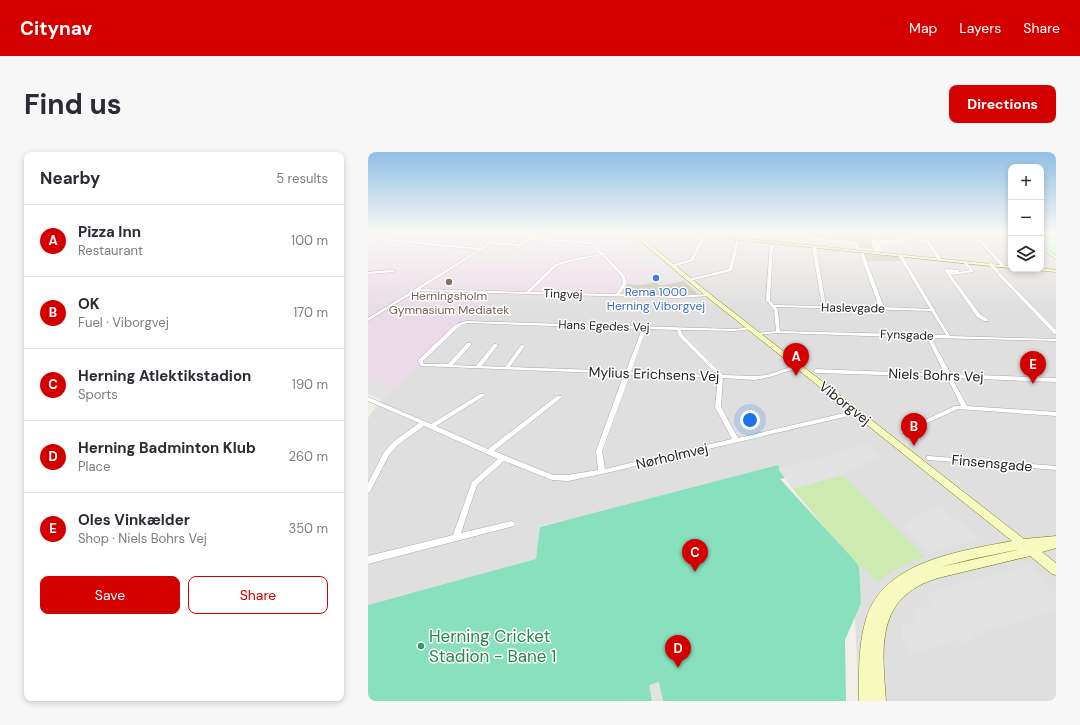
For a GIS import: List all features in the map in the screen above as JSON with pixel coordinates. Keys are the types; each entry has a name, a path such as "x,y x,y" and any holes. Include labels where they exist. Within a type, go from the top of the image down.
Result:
{"street":[{"path":"368,320 468,258"},
{"path":"527,293 556,265 566,261 584,258"},
{"path":"607,258 626,280 617,296"},
{"name":"Viborgvej","path":"663,258 708,295 1056,570"},
{"path":"673,266 692,260 693,258"},
{"path":"690,280 731,270 734,258"},
{"path":"771,258 768,300 776,310 778,332"},
{"path":"816,258 824,307"},
{"path":"863,258 882,308"},
{"path":"902,258 949,336"},
{"path":"926,258 1008,266"},
{"path":"996,258 1004,266"},
{"path":"965,262 972,271 949,274 979,316 986,320"},
{"path":"990,264 1056,333"},
{"path":"368,273 376,274 385,270 394,271"},
{"path":"1044,270 1056,271"},
{"name":"Tingvej","path":"417,290 677,298 708,295"},
{"name":"Haslevgade","path":"773,306 934,310"},
{"name":"Hans Egedes Vej","path":"458,325 466,322 679,329 735,330 750,328"},
{"name":"Mylius Erichsens Vej","path":"458,325 420,361 423,365 755,378 768,376 799,366"},
{"path":"602,472 599,451 644,328"},
{"path":"679,329 680,334 721,376 718,407 736,440"},
{"name":"Fynsgade","path":"758,334 778,332 1056,340"},
{"path":"928,336 965,407"},
{"path":"449,366 469,344"},
{"path":"478,367 496,345"},
{"path":"507,368 524,346"},
{"name":"Niels Bohrs Vej","path":"816,370 1056,380"},
{"path":"431,427 482,395"},
{"path":"489,452 559,397"},
{"name":"Nørholmvej","path":"368,399 503,458 552,477 568,478 602,472 857,412"},
{"path":"903,432 957,407 1056,414"},
{"path":"368,490 386,454 396,443 423,423"},
{"path":"456,538 474,484 503,458"},
{"name":"Finsensgade","path":"929,458 1056,468"},
{"path":"368,560 510,524"},
{"path":"866,701 864,661 866,639 871,620 879,604 889,590 901,579 918,570 963,556 1022,543 1056,540"},
{"path":"879,701 877,642 883,620 895,598 906,588 932,575 1056,544"}],"shaded area":[{"path":"368,258 657,258 698,293 696,295 679,296 495,291 381,400 368,393"},
{"path":"475,258 531,258 525,263 469,262"},
{"path":"639,258 656,258 661,262 624,270 621,266 643,262"},
{"path":"657,258 1008,258 1008,272 1044,272 1044,258 1056,258 1056,701 859,701 852,560 793,489 777,466 590,515 540,526 537,559 368,605 368,418 381,400 495,291 679,296 698,293"},
{"path":"866,258 898,258 901,261 867,261"},
{"path":"671,270 682,280 663,284 661,281 663,280 655,273"},
{"path":"425,277 430,278 368,313 368,309 380,303 377,302 398,290 403,291"},
{"path":"684,281 697,293 696,294 678,296 625,294 623,292 627,284 641,285 656,282 659,285 663,285"},
{"path":"368,379 392,389 381,399 368,394"},
{"path":"869,444 881,457 839,476 793,489 778,469"},
{"path":"938,505 980,539 930,552 903,525"},
{"path":"1027,565 1056,596 1056,610 971,636 974,640 962,644 959,640 911,654 901,636 903,625 917,621 912,611 933,604 927,593"},
{"path":"659,682 663,701 652,701 649,685"}],"green space":[{"path":"778,465 785,478 780,479 859,567 861,603 845,640 846,701 368,701 368,605 536,559 540,527"},
{"path":"841,474 925,557 906,564 878,581 852,560 793,489"}],"place":[{"name":"Rema 1000 Herning Viborgvej","path":"656,278"},
{"name":"Herningsholm Gymnasium Mediatek","path":"449,282"},
{"name":"Pizza Inn","path":"796,376"},
{"name":"Oles Vinkælder","path":"1033,384"},
{"name":"OK","path":"914,446"},
{"name":"Herning Atlektikstadion","path":"695,572"},
{"name":"Herning Cricket Stadion - Bane 1","path":"421,646"},
{"name":"Herning Badminton Klub","path":"678,668"}]}
